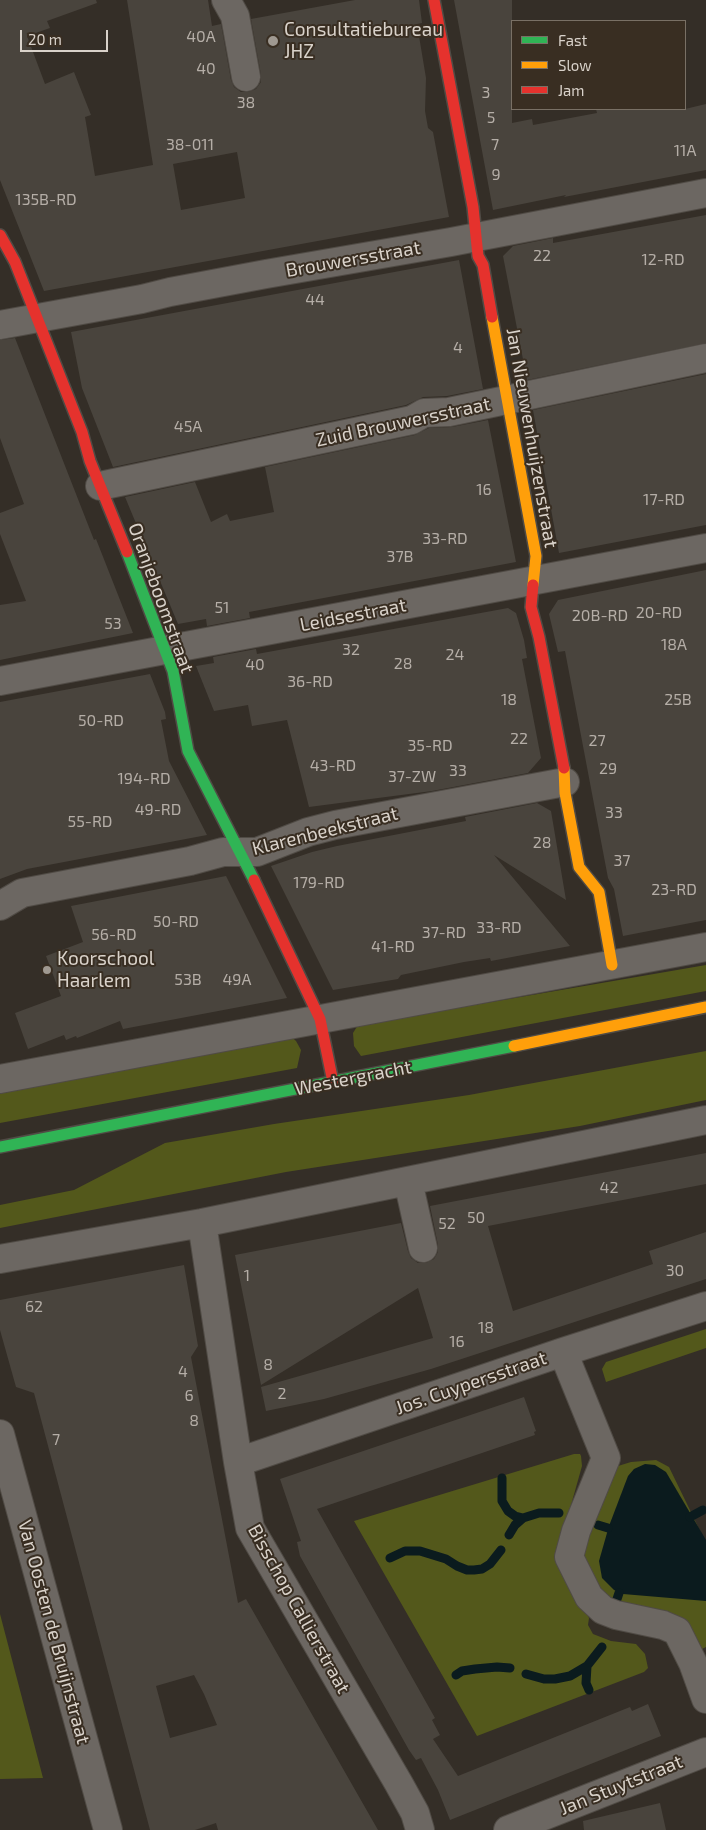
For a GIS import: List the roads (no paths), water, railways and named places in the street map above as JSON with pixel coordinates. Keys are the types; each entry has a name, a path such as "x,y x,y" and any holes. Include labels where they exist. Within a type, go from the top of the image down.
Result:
{"street":[{"path":"226,0 235,16 246,77"},
{"name":"Jan Nieuwenhuijzenstraat","path":"434,0 473,207 478,256 482,266 536,556 532,581 531,607 564,766 565,793 578,867 598,892 612,964"},
{"name":"Brouwersstraat","path":"0,324 142,300 170,292 247,277 706,193"},
{"name":"Oranjeboomstraat","path":"0,234 15,262 82,432 90,462 173,671 188,751 241,851 320,1019 333,1082"},
{"name":"Zuid Brouwersstraat","path":"100,486 412,420 424,413 450,412 706,358"},
{"name":"Leidsestraat","path":"0,681 706,548"},
{"name":"Klarenbeekstraat","path":"0,906 22,893 223,852 257,852 308,832 335,825 566,782"},
{"path":"0,1079 706,947"},
{"name":"Westergracht","path":"0,1147 706,1007"},
{"path":"0,1259 202,1223 706,1120"},
{"path":"408,1181 423,1248"},
{"name":"Bisschop Callierstraat","path":"202,1223 238,1462 250,1528 415,1812 420,1830"},
{"name":"Jos. Cuypersstraat","path":"238,1462 563,1352 706,1306"},
{"path":"563,1352 606,1458 572,1543 569,1557 589,1597 603,1610 616,1615 663,1625 677,1631 693,1663 706,1700"},
{"name":"Van Oosten de Bruijnstraat","path":"0,1434 108,1830"},
{"name":"Jan Stuytstraat","path":"508,1830 706,1752"}],"waterway":[{"path":"502,1478 502,1501 508,1511 515,1516 523,1518 539,1513 559,1513"},
{"path":"690,1517 703,1510"},
{"path":"509,1535 515,1525 523,1518"},
{"path":"598,1525 608,1528"},
{"path":"390,1558 405,1551 420,1551 446,1559 467,1570 474,1570 482,1569 490,1564 501,1550"},
{"path":"616,1602 619,1593"},
{"path":"589,1690 586,1683 587,1666 602,1647"},
{"path":"526,1674 544,1679 555,1679 570,1676 587,1666"},
{"path":"456,1675 462,1671 475,1669 510,1668"}],"place":[{"name":"Consultatiebureau JHZ","path":"273,41"},
{"name":"Koorschool Haarlem","path":"47,970"}]}
